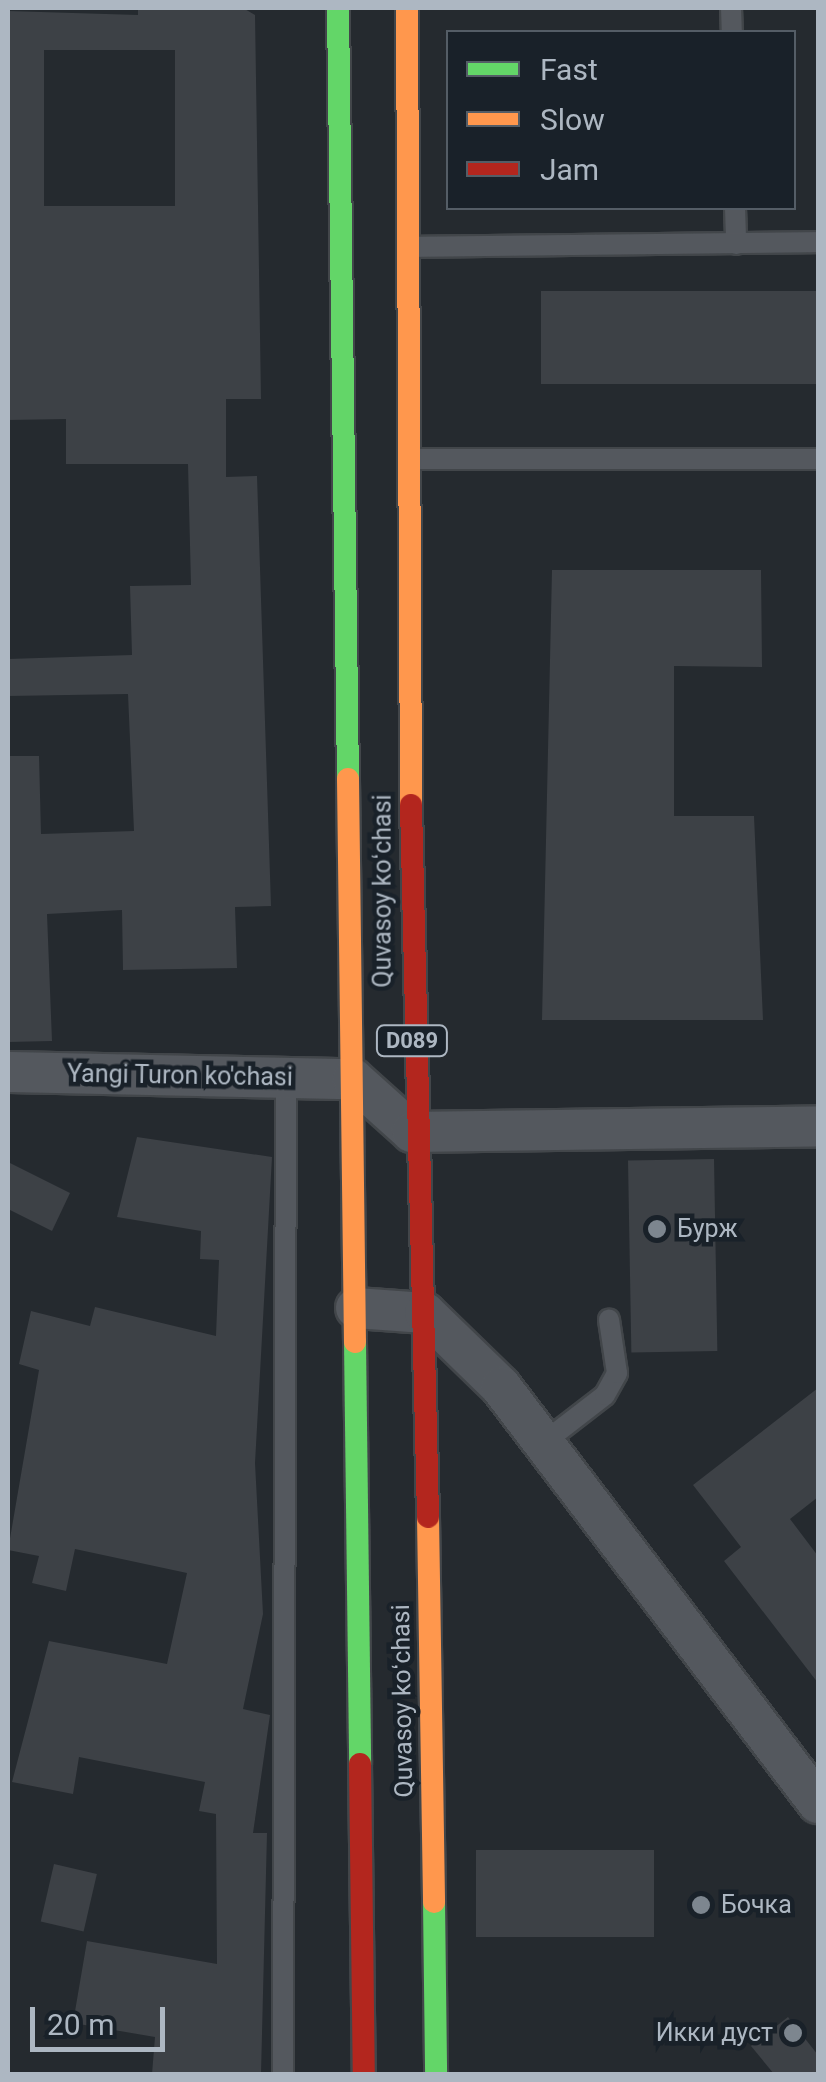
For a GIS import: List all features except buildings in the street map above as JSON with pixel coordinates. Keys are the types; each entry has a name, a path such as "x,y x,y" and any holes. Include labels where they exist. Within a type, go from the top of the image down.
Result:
{"main road":[{"name":"Quvasoy koʻchasi","path":"338,8 364,2074"},
{"name":"Quvasoy koʻchasi","path":"407,8 412,1132 425,1312 436,2074"}],"street":[{"name":"Yangi Turon ko'chasi","path":"8,1072 354,1079"},
{"path":"354,1079 412,1132 818,1126"},
{"path":"356,1308 425,1312 543,1444 818,1803"}],"lane":[{"path":"736,210 736,244"},
{"path":"408,248 818,242"},
{"path":"409,460 818,459"},
{"path":"282,2074 286,1078"},
{"path":"543,1444 605,1395 617,1373 608,1320"}],"traffic: fast":[{"path":"338,8 348,779"},
{"path":"355,1342 360,1764"},
{"path":"434,1902 436,2074"}],"traffic: slow":[{"path":"407,8 411,805"},
{"path":"348,779 355,1342"},
{"path":"428,1517 434,1902"}],"traffic: jam":[{"path":"411,805 428,1517"},
{"path":"360,1764 364,2074"}],"place":[{"name":"Бурж","path":"657,1229"},
{"name":"Бочка","path":"701,1905"},
{"name":"Икки дуст","path":"793,2033"}]}
